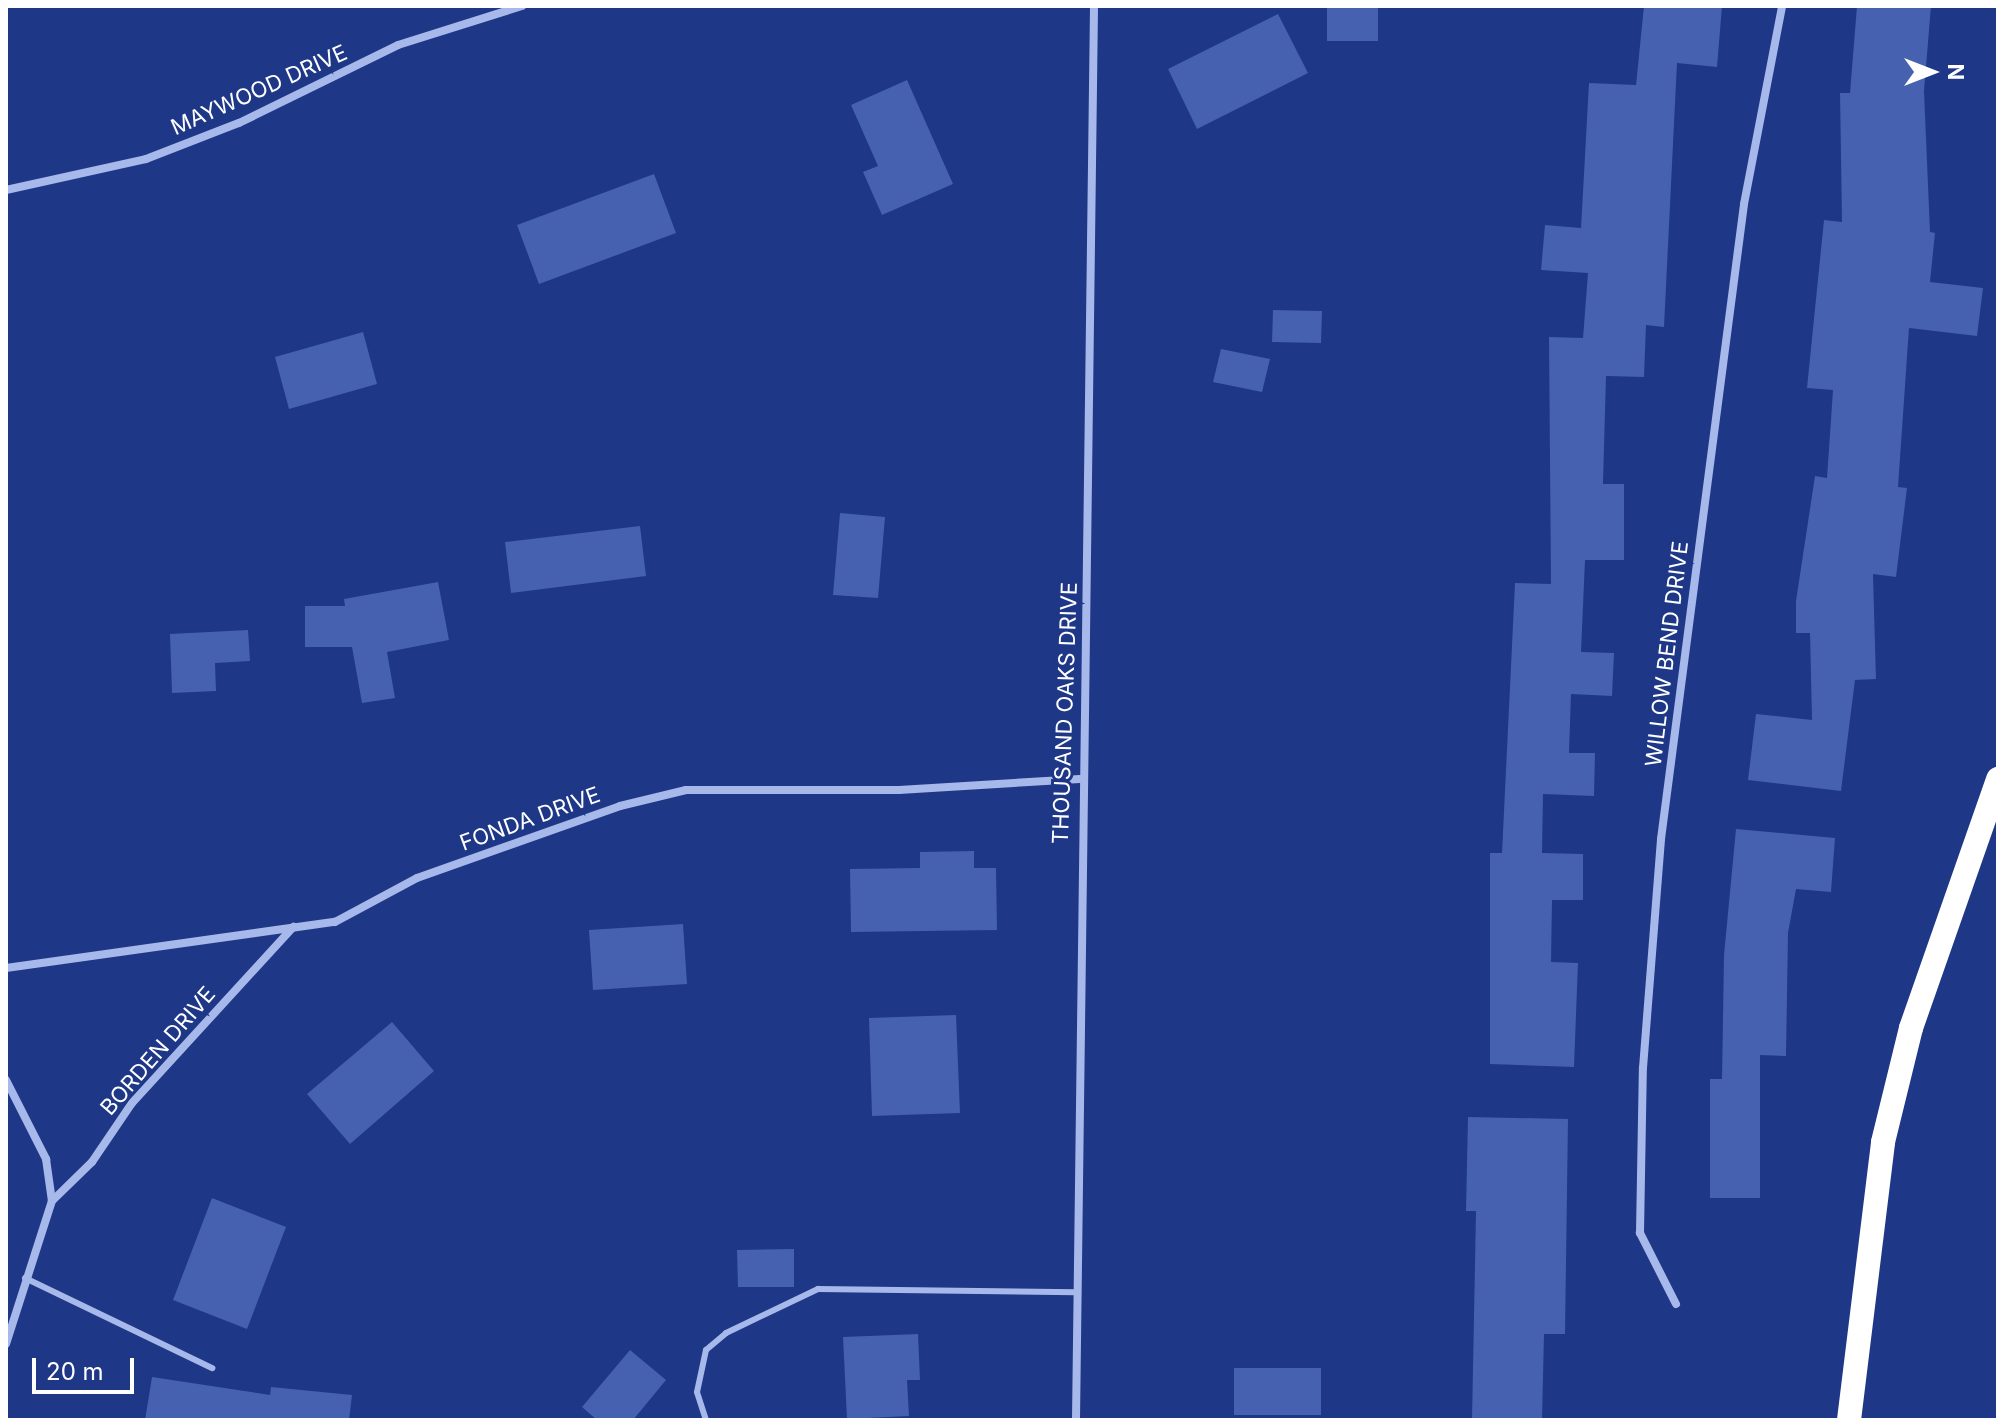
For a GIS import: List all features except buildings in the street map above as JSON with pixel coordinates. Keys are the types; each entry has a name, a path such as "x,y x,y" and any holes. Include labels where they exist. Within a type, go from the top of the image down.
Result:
{"highway":[{"path":"1849,1420 1883,1142 1911,1028 1998,779"}],"street":[{"name":"MAYWOOD DRIVE","path":"6,190 146,159 239,123 398,45 522,6"},
{"name":"THOUSAND OAKS DRIVE","path":"1076,1420 1080,779 1094,6"},
{"name":"WILLOW BEND DRIVE","path":"1676,1304 1640,1233 1643,1068 1661,839 1744,204 1782,6"},
{"name":"FONDA DRIVE","path":"6,968 335,922 417,878 620,806 686,790 899,790 1080,779"},
{"name":"BORDEN DRIVE","path":"6,1344 52,1201 92,1162 132,1103 294,926"},
{"name":"BORDEN DRIVE","path":"6,1080 46,1159 52,1201"}],"lane":[{"path":"25,1278 212,1368"},
{"path":"706,1420 697,1392 706,1350 726,1333 818,1289 1076,1292"}]}
